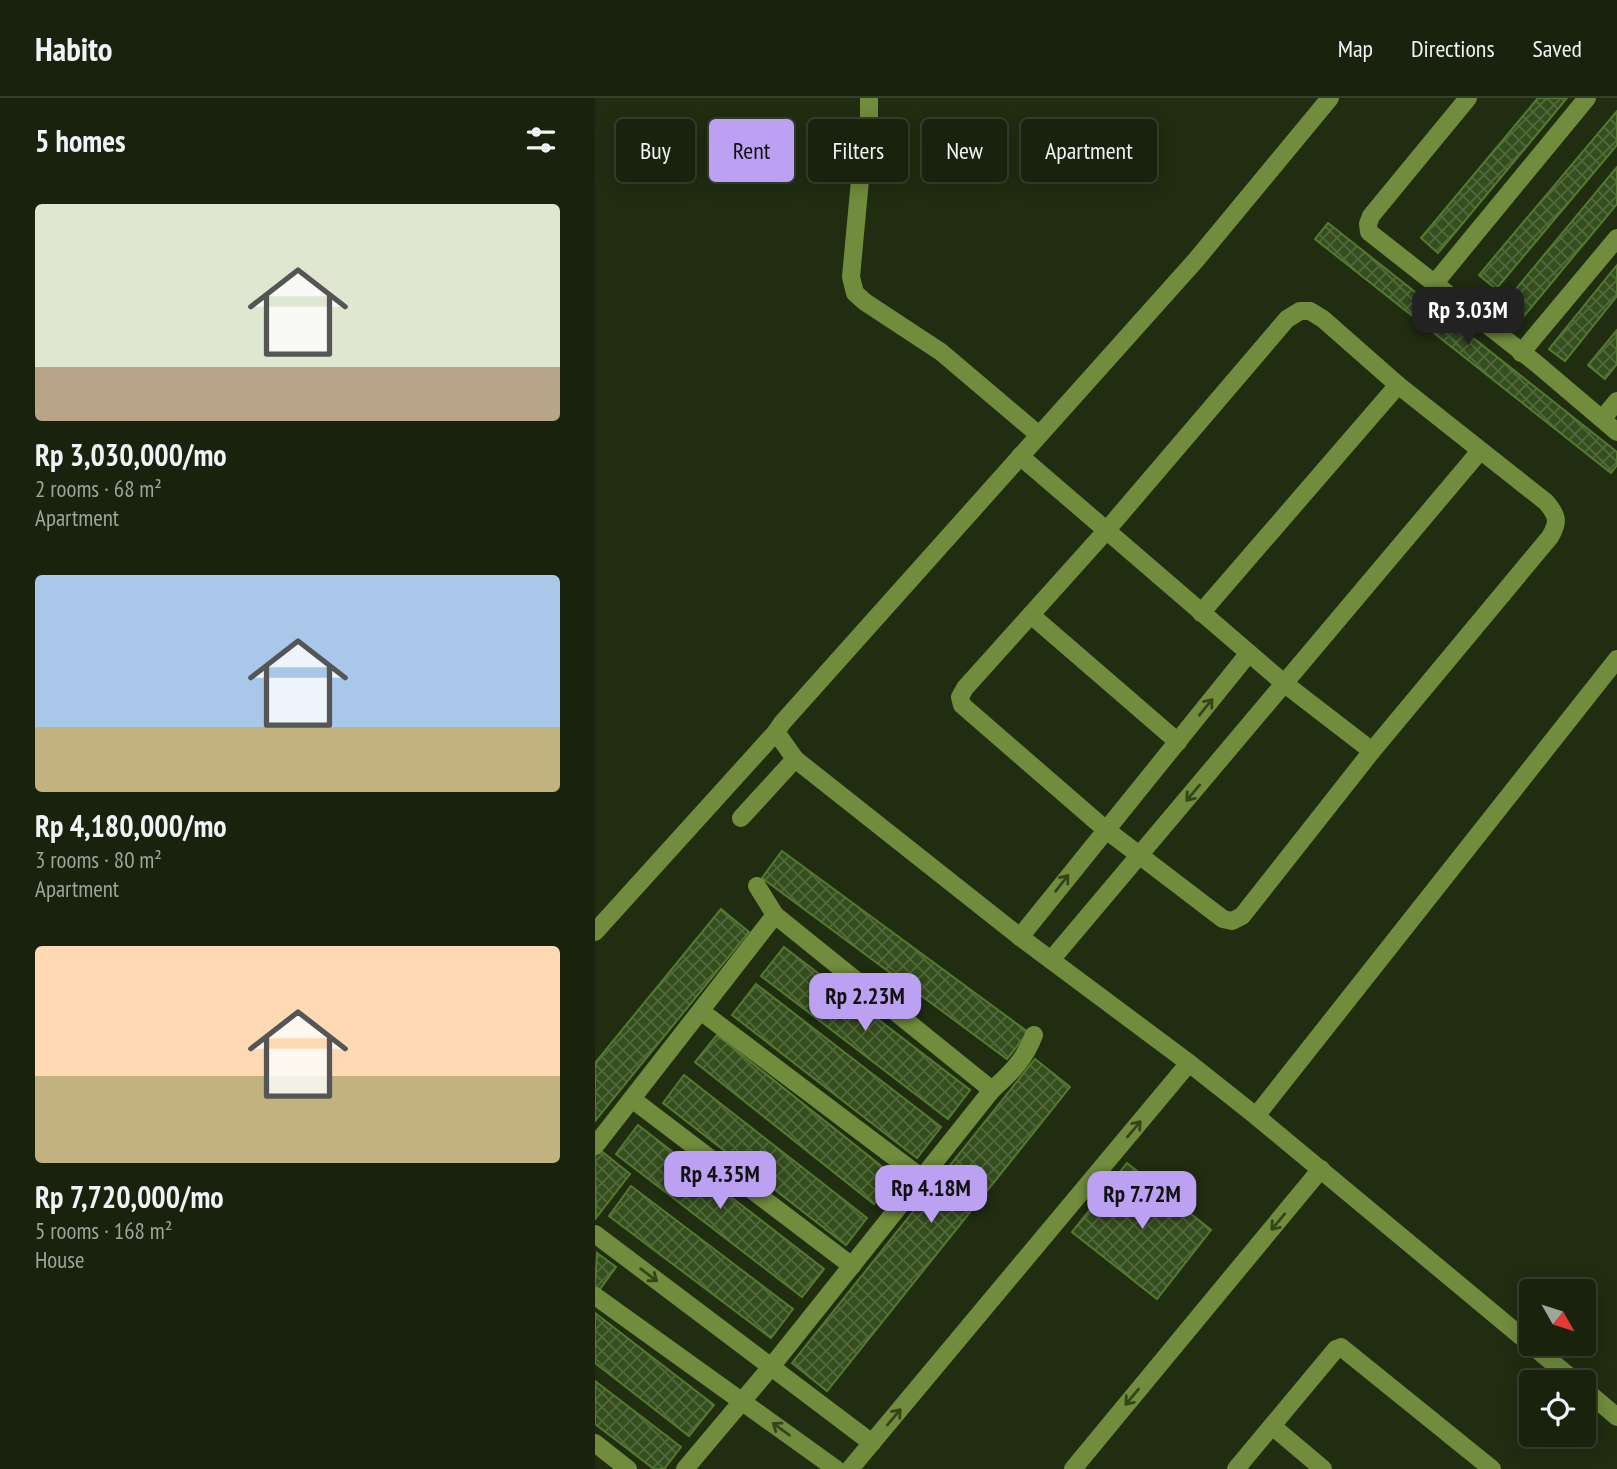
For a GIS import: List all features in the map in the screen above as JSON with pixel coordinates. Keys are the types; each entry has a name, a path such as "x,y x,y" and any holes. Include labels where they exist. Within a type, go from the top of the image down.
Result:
{"street":[{"path":"869,98 869,147 860,180 851,277 855,293 941,352 1039,435"},
{"path":"595,932 1196,260 1330,98"},
{"path":"1468,98 1371,216 1369,232 1603,418 1617,432"},
{"path":"1434,284 1587,98"},
{"path":"1521,353 1617,238"},
{"path":"1300,311 1310,311 1323,319 1398,385 1480,451 1546,502 1557,514 1557,525 1550,537 1372,751 1237,920 1223,919 1105,829 962,705 960,697 965,688 1106,531 1287,319 1300,311"},
{"path":"1201,612 1398,385"},
{"path":"1603,418 1617,401"},
{"path":"1051,960 1480,451"},
{"path":"1020,456 1285,684 1372,751"},
{"path":"1031,615 1178,741"},
{"path":"1020,937 1249,653"},
{"path":"1256,1116 1617,659"},
{"path":"776,732 795,759 1020,937 1256,1116 1562,1370"},
{"path":"741,818 795,759"},
{"path":"757,886 775,915 992,1090"},
{"path":"595,1146 775,915"},
{"path":"702,1012 922,1178"},
{"path":"685,1469 743,1402 992,1090 1016,1068 1034,1035"},
{"path":"850,1469 1189,1063"},
{"path":"632,1100 852,1266"},
{"path":"1073,1469 1321,1169"},
{"path":"595,1234 872,1443"},
{"path":"595,1296 836,1469"},
{"path":"1237,1469 1336,1349 1341,1347 1492,1469"},
{"path":"1596,1399 1617,1417"},
{"path":"1272,1426 1323,1469"},
{"path":"595,1443 628,1469"}],"building":[{"path":"1538,98 1567,98 1438,253 1421,238"},
{"path":"1617,111 1617,145 1496,289 1479,275"},
{"path":"1617,167 1617,204 1524,316 1506,301"},
{"path":"1328,223 1617,452 1617,465 1611,473 1315,239"},
{"path":"1617,265 1617,296 1565,361 1549,349"},
{"path":"1617,330 1617,364 1605,379 1588,365"},
{"path":"782,851 1028,1032 1007,1059 762,878"},
{"path":"721,909 749,932 595,1121 595,1063"},
{"path":"784,947 970,1090 948,1119 761,976"},
{"path":"756,984 941,1127 917,1158 732,1015"},
{"path":"717,1035 895,1177 874,1204 695,1062"},
{"path":"1035,1059 1070,1087 827,1391 792,1363"},
{"path":"684,1075 867,1218 846,1245 663,1103"},
{"path":"638,1125 824,1269 802,1297 616,1154"},
{"path":"600,1150 630,1174 596,1218 595,1155"},
{"path":"1127,1163 1211,1230 1157,1299 1072,1232"},
{"path":"631,1186 793,1309 771,1338 609,1216"},
{"path":"597,1253 616,1267 600,1289 595,1286"},
{"path":"595,1313 714,1405 689,1436 595,1363"},
{"path":"595,1381 681,1447 664,1469 654,1469 595,1424"}]}
